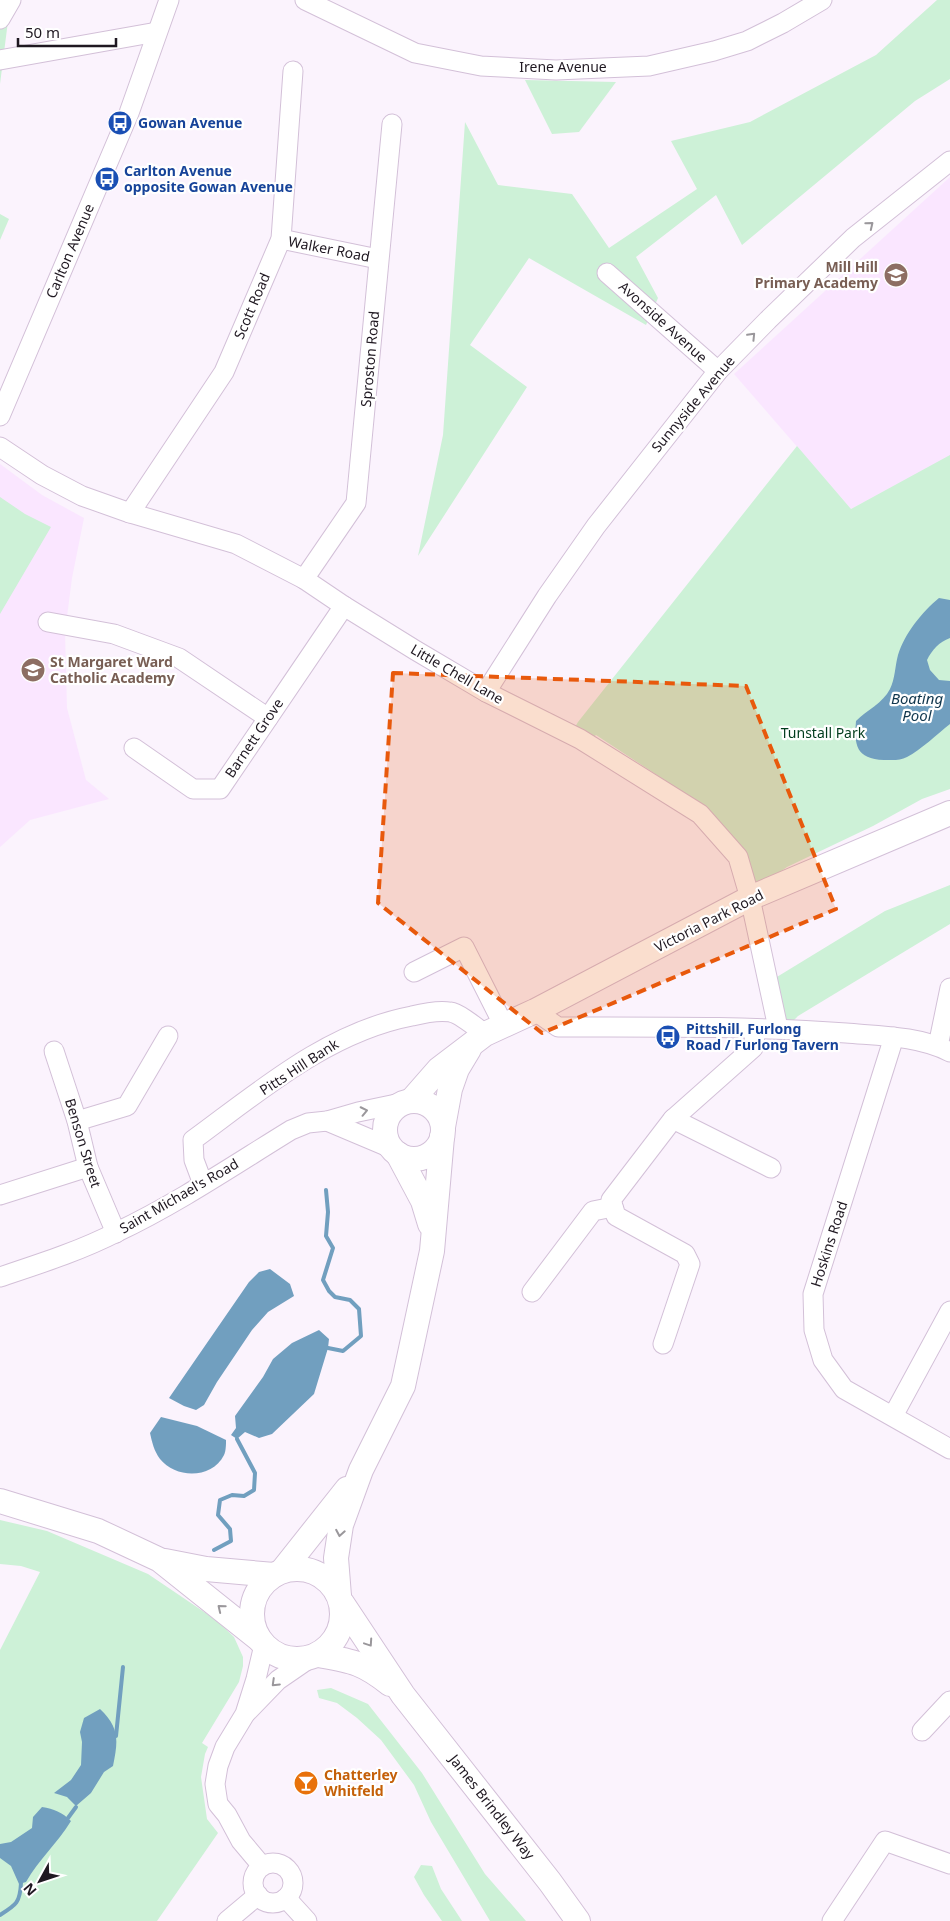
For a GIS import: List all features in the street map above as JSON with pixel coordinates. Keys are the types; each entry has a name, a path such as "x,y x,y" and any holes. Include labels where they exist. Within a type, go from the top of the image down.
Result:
{"main road":[{"name":"Victoria Park Road","path":"406,1102 439,1068 487,1033 535,1011 750,898 950,813"},
{"path":"160,1560 279,1656 294,1660 314,1657 329,1647 338,1635 343,1618 336,1558 340,1533 361,1470 403,1386 432,1251 442,1132 457,1069 487,1033"},
{"path":"395,1151 407,1158 424,1157 433,1151 442,1132 437,1112 421,1102 406,1102 395,1107 385,1123 386,1140 395,1151 423,1201 433,1233"},
{"path":"261,1642 254,1628 252,1612 253,1603 260,1588 278,1573 361,1470"},
{"path":"0,1501 98,1531 160,1560 206,1569 278,1573 290,1569 306,1570 321,1575 332,1585 340,1599"},
{"name":"James Brindley Way","path":"340,1599 404,1694 578,1921"},
{"name":"James Brindley Way","path":"314,1657 352,1661 371,1669 404,1694"}],"street":[{"path":"0,19 11,0"},
{"name":"Carlton Avenue","path":"0,416 128,113 169,0"},
{"name":"Irene Avenue","path":"304,0 415,53 481,66 556,70 649,66 714,51 747,41 822,0"},
{"path":"0,60 157,32"},
{"name":"Scott Road","path":"130,513 224,372 280,239 293,71"},
{"name":"Sproston Road","path":"304,579 356,503 392,124"},
{"name":"Sunnyside Avenue","path":"486,692 547,596 596,526 718,371 853,238 950,161"},
{"name":"Walker Road","path":"280,239 378,259"},
{"name":"Avonside Avenue","path":"608,273 718,371"},
{"name":"Little Chell Lane","path":"0,447 22,463 82,496 130,513 236,544 304,579 344,606 486,692 580,739 700,814 738,857 750,898 778,1028"},
{"name":"Barnett Grove","path":"134,748 193,789 220,789 344,606"},
{"path":"48,622 114,634 179,658 268,718"},
{"path":"414,972 464,947 487,1033"},
{"path":"535,1011 558,1027 778,1028 894,1037 944,1049 950,988"},
{"name":"Pitts Hill Bank","path":"204,1184 194,1160 193,1140 297,1065 341,1040 396,1019 429,1012 452,1012 487,1033"},
{"path":"663,1344 690,1264 685,1254 616,1216 611,1200 673,1119 753,1048 756,1029"},
{"path":"76,1121 127,1106 168,1036"},
{"name":"Hoskins Road","path":"894,1037 813,1294 814,1330 823,1360 844,1389 950,1448"},
{"name":"Benson Street","path":"54,1051 88,1166 116,1233"},
{"name":"Saint Michael's Road","path":"0,1277 82,1248 116,1233 167,1206 291,1130 308,1123 327,1121 358,1112 406,1102"},
{"path":"673,1119 772,1168"},
{"path":"327,1121 395,1151"},
{"path":"0,1195 88,1166"},
{"path":"532,1292 593,1211 613,1207"},
{"path":"893,1416 950,1311"},
{"path":"245,1714 256,1679 261,1642"},
{"path":"262,1866 241,1840 228,1815 218,1804 215,1784 218,1766 225,1747 245,1714 278,1680 314,1657"},
{"path":"922,1731 950,1701"},
{"path":"832,1921 885,1841 950,1864"},
{"path":"276,1863 288,1870 293,1884 291,1892 286,1898 278,1902 270,1902 258,1895 254,1888 253,1879 262,1866 276,1863"},
{"path":"227,1921 258,1895"},
{"path":"286,1898 307,1921"}],"highlighted area":[{"path":"393,673 746,686 836,909 542,1033 378,903"}],"shaded area":[{"name":"Mill Hill Primary Academy","path":"950,177 950,456 851,509 734,374"},
{"name":"St Margaret Ward Catholic Academy","path":"0,464 42,495 84,518 72,578 65,632 67,708 86,780 109,799 30,820 0,847"}],"green space":[{"path":"0,0 19,0 8,21 0,84"},
{"path":"937,0 950,0 950,79 915,101 742,245 716,195 636,257 658,298 646,325 529,258 470,345 527,387 418,556 443,435 465,122 498,185 572,194 609,248 697,189 671,141 750,122 876,55"},
{"path":"525,80 616,82 579,132 552,134"},
{"path":"0,214 9,219 0,240"},
{"name":"Tunstall Park","path":"797,446 851,509 950,455 950,789 922,799 873,826 787,867 759,887 754,883 704,806 596,735 587,743 571,734 578,722"},
{"path":"0,497 25,514 51,527 0,614"},
{"path":"950,885 950,924 798,1016 785,1029 767,983 885,911"},
{"path":"0,1520 47,1531 148,1574 216,1620 234,1637 243,1657 239,1682 202,1743 208,1747 201,1777 207,1819 218,1833 157,1921 0,1921 0,1650 40,1572 21,1566 0,1564"},
{"path":"331,1688 368,1704 422,1773 485,1874 526,1921 490,1921 431,1822 414,1785 381,1740 337,1703 319,1698 317,1690"},
{"path":"421,1865 432,1866 441,1889 462,1921 442,1921 414,1877"}],"water":[{"name":"Boating Pool","path":"939,598 950,600 950,638 936,647 927,660 930,670 939,680 950,681 950,724 918,750 904,758 884,760 868,757 862,754 857,744 856,721 887,694 892,685 898,655 905,639 920,616"},
{"path":"270,1269 290,1284 294,1296 268,1312 252,1330 204,1405 196,1410 169,1398 249,1282 259,1272"},
{"path":"319,1330 329,1339 314,1394 272,1434 259,1438 245,1432 237,1439 231,1435 236,1428 235,1416 263,1377 273,1359 292,1343"},
{"path":"161,1417 197,1426 226,1440 224,1455 211,1469 194,1474 184,1473 167,1466 156,1453 150,1433"},
{"path":"100,1709 111,1722 116,1735 113,1766 104,1772 91,1793 76,1806 67,1797 54,1793 71,1780 81,1765 82,1742 80,1732 84,1718"},
{"path":"42,1807 58,1811 71,1821 26,1882 19,1884 11,1866 0,1858 0,1844 11,1842 32,1828 33,1817"}],"waterway":[{"path":"326,1190 328,1212 326,1236 333,1248 323,1280 335,1297 350,1300 359,1309 361,1336 343,1351 328,1348"},
{"path":"214,1550 231,1541 230,1529 218,1515 220,1500 232,1495 244,1496 254,1490 255,1473 237,1439"},
{"path":"116,1736 123,1667"},
{"path":"68,1818 76,1807"},
{"path":"0,1915 16,1903 20,1895 21,1883"}],"place":[{"name":"Gowan Avenue","path":"120,123"},
{"name":"Carlton Avenue opposite Gowan Avenue","path":"107,179"},
{"name":"Mill Hill Primary Academy","path":"896,275"},
{"name":"St Margaret Ward Catholic Academy","path":"33,670"},
{"name":"Pittshill, Furlong Road / Furlong Tavern","path":"668,1037"},
{"name":"Chatterley Whitfeld","path":"306,1783"}]}
